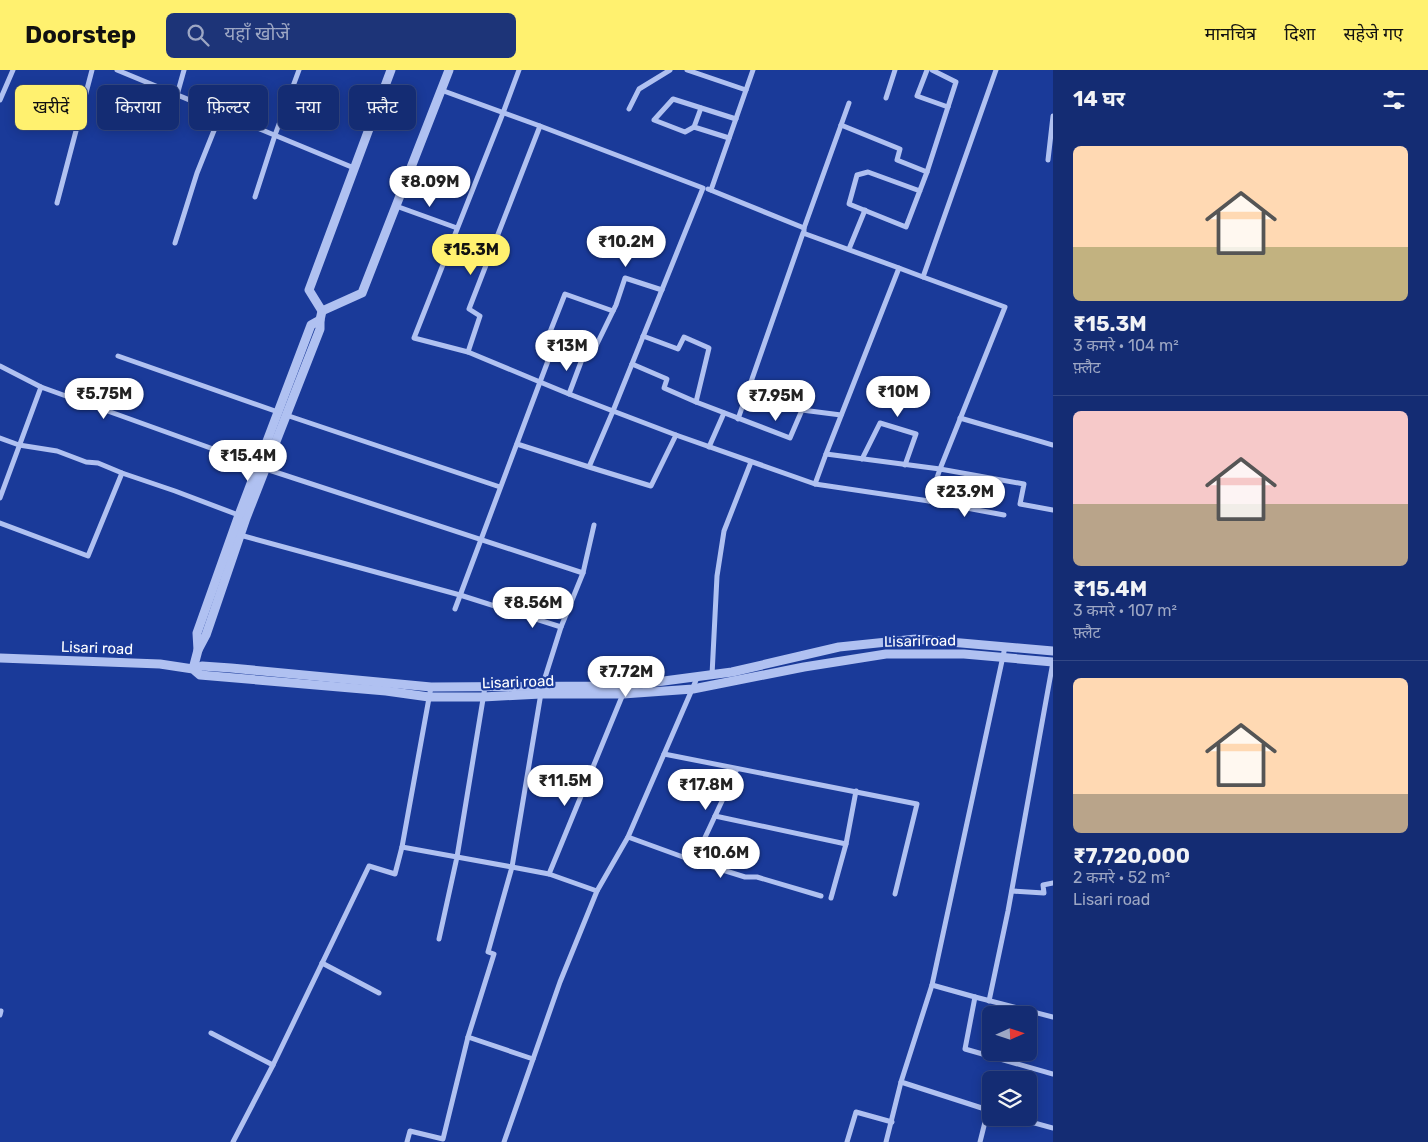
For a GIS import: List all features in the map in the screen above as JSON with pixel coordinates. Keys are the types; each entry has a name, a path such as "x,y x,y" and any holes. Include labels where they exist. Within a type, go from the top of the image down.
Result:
{"street":[{"path":"0,100 12,70"},
{"path":"57,202 92,70"},
{"path":"117,70 153,85"},
{"path":"179,88 184,70"},
{"path":"255,197 299,70"},
{"path":"299,369 315,342 320,329 321,315 309,290 390,70"},
{"path":"193,670 198,650 206,635 215,595 299,369 311,325 321,315 362,293 449,70"},
{"path":"519,70 414,338 468,352 569,394 676,435 815,484 930,501 1004,515"},
{"path":"629,109 639,89 670,70"},
{"path":"687,70 746,90"},
{"path":"710,190 753,70"},
{"path":"886,98 895,70"},
{"path":"927,70 917,96 948,107"},
{"path":"920,191 868,172 857,175 850,204 906,227 920,191 927,172 956,82 932,70"},
{"path":"923,277 996,70"},
{"path":"441,90 710,190 849,250 1004,308 940,469 930,501"},
{"path":"701,108 694,127 685,132 654,120 673,99 736,119"},
{"path":"738,418 849,103"},
{"path":"1048,160 1053,116"},
{"path":"840,125 900,149 897,160 927,172"},
{"path":"468,352 480,316 469,310 540,126"},
{"path":"694,127 729,138"},
{"path":"175,244 197,173 214,130"},
{"path":"263,130 354,168"},
{"path":"590,467 703,188"},
{"path":"396,206 458,228"},
{"path":"849,250 865,210"},
{"path":"815,484 899,268"},
{"path":"613,311 565,294 550,332 558,337 596,348 613,311 626,278 662,290"},
{"path":"643,336 678,349 684,338 709,348 696,402"},
{"path":"455,609 558,337"},
{"path":"306,338 315,342"},
{"path":"569,394 587,346"},
{"path":"118,356 282,414 500,487"},
{"path":"632,364 666,379 664,388 790,438 802,410 841,415"},
{"path":"0,366 41,387 262,467 583,573"},
{"path":"0,497 41,387"},
{"path":"709,447 724,413"},
{"path":"960,418 1053,445"},
{"path":"862,459 880,423 916,434 905,464"},
{"path":"517,444 651,486 676,435"},
{"path":"0,438 20,445 57,451 86,462 98,462 122,474 175,491 243,517"},
{"path":"826,454 940,469 1024,484 1020,504 1053,510"},
{"path":"712,675 717,576 724,531 752,462"},
{"path":"0,523 88,556 122,474"},
{"path":"215,595 240,535 243,517"},
{"path":"407,1142 410,1131 443,1141 468,1037 494,954 488,952 512,867 541,691 561,627 583,573 594,525"},
{"path":"240,535 460,595 561,627"},
{"name":"Lisari road","path":"624,690 732,672 839,647 916,639 1053,651"},
{"path":"886,1142 901,1082 932,985 1006,647"},
{"name":"Lisari road","path":"0,658 160,664 193,670 200,674 386,691 429,697 484,692 693,689 804,667 886,654 964,654 1053,662"},
{"path":"989,1001 1012,891 1053,662"},
{"name":"Lisari road","path":"193,670 202,666 231,668 484,692"},
{"path":"504,1142 560,982 597,891 628,837 697,678"},
{"path":"233,1142 369,866 395,874 402,847 431,687"},
{"path":"549,874 624,690"},
{"path":"439,939 457,858 484,692"},
{"path":"664,754 917,804 895,894"},
{"path":"694,861 737,769"},
{"path":"831,898 846,844 856,791"},
{"path":"715,816 846,844"},
{"path":"628,837 745,877 757,877 821,896"},
{"path":"402,847 549,874 597,891"},
{"path":"1012,891 1044,893 1043,885 1053,883"},
{"path":"322,963 379,993"},
{"path":"932,985 1053,1017"},
{"path":"976,997 965,1049 1053,1074"},
{"path":"211,1034 272,1065"},
{"path":"468,1037 533,1059"},
{"path":"901,1082 982,1107"},
{"path":"847,1142 856,1112 892,1122"},
{"path":"1037,1124 1053,1128"},
{"path":"980,1142 985,1126"}]}
